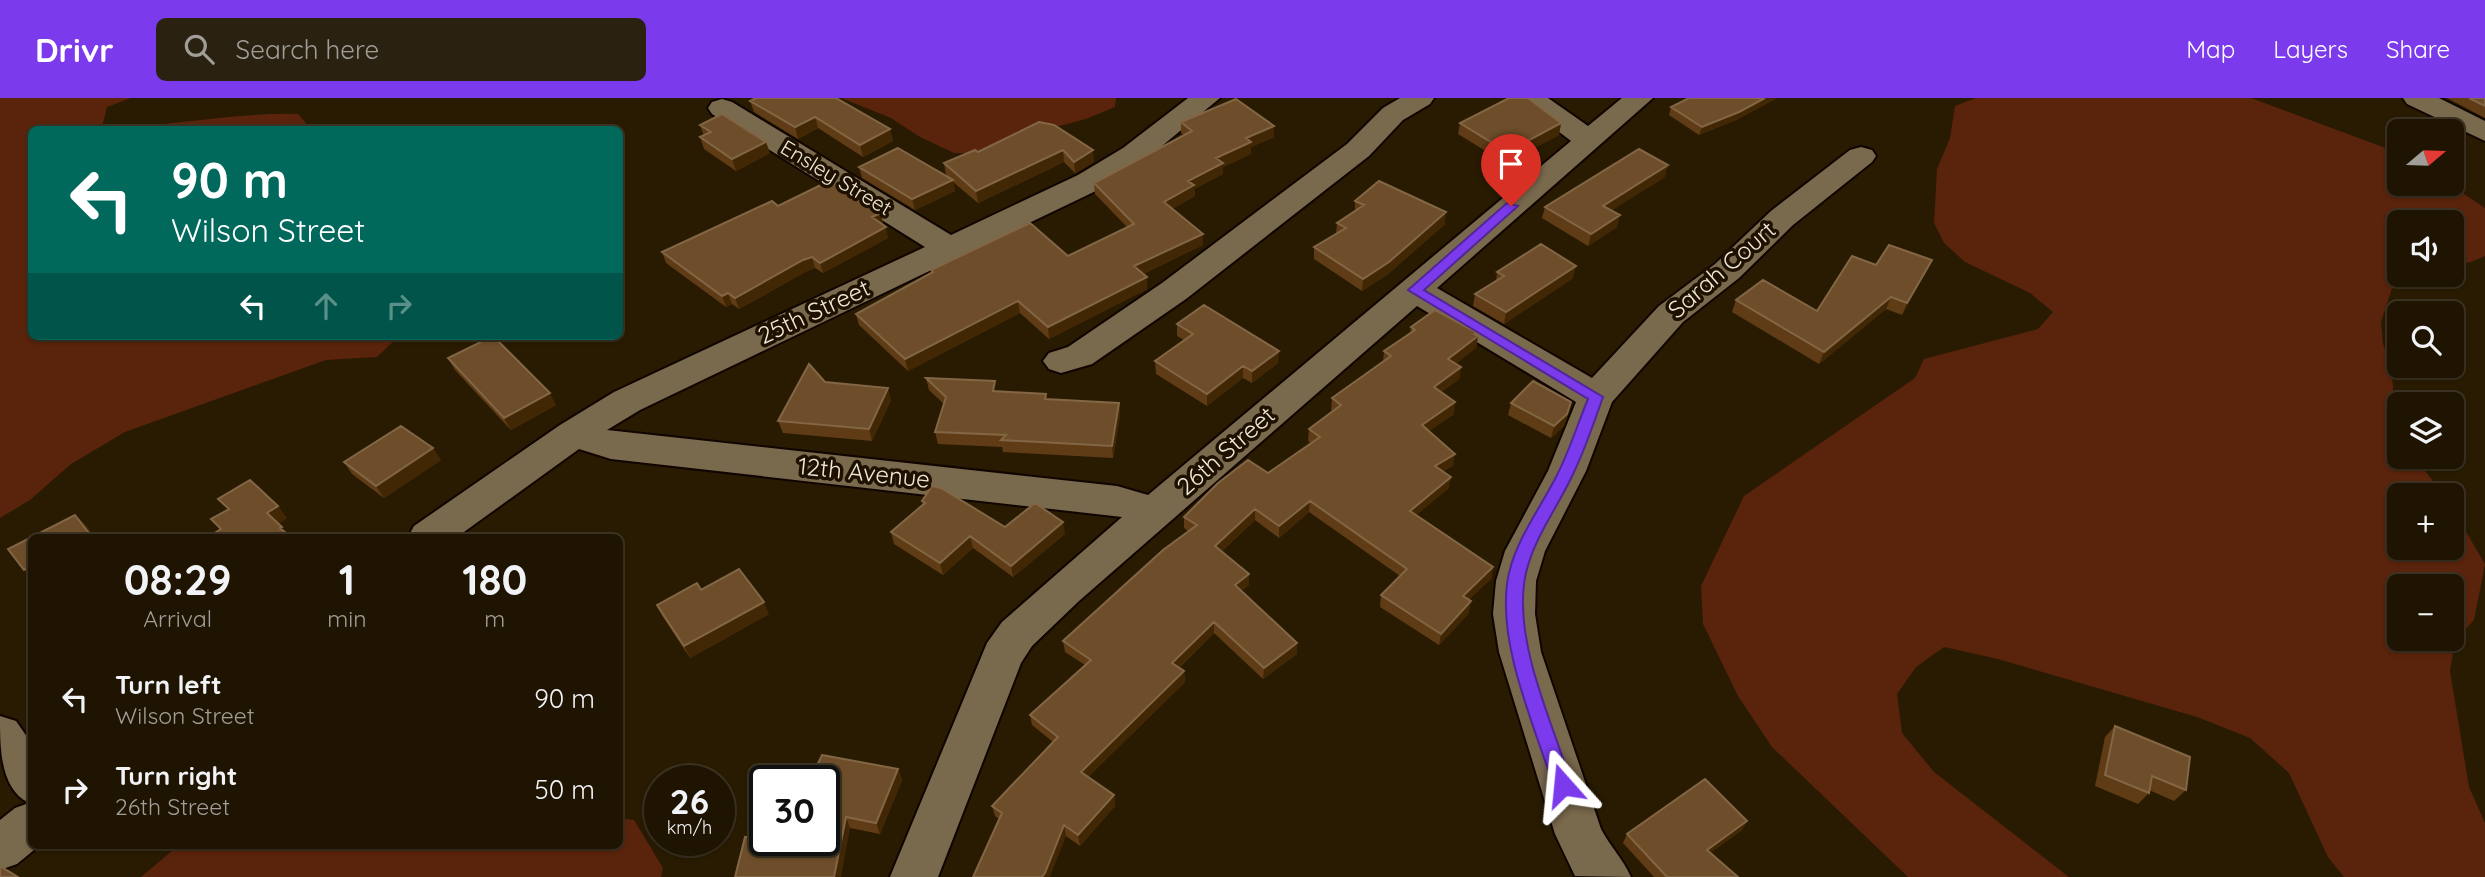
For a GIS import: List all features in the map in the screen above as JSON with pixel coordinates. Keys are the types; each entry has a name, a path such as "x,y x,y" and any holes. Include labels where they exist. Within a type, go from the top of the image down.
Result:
{"street":[{"name":"25th Street","path":"432,534 573,434 627,401 1090,182 1134,154 1206,98"},
{"path":"1061,361 1080,356 1174,291 1340,164 1393,114 1420,98"},
{"path":"1529,98 1588,139"},
{"name":"26th Street","path":"914,877 1002,656 1038,612 1639,98"},
{"path":"2417,98 2485,132"},
{"name":"Ensley Street","path":"722,108 950,248"},
{"name":"Sarah Court","path":"1606,877 1592,860 1579,834 1520,652 1514,614 1516,581 1525,551 1567,471 1596,397 1661,323 1727,271 1782,218 1861,156"},
{"path":"1415,290 1596,397"},
{"name":"12th Avenue","path":"573,434 611,445 1117,501 1154,512"},
{"path":"0,735 28,777"},
{"path":"0,848 28,826"}],"shaded area":[{"path":"0,98 131,98 107,107 102,126 28,126 28,340 395,340 377,357 326,360 125,432 71,464 30,500 0,518"},
{"path":"841,98 1116,98 1115,107 1086,119 1026,135 987,154 954,153 920,137 891,118"},
{"path":"1976,98 2251,98 2387,149 2387,196 2464,194 2485,208 2485,256 2464,263 2464,210 2387,210 2387,287 2392,287 2381,322 2387,354 2387,378 2392,378 2393,392 2387,392 2387,469 2423,469 2435,483 2387,483 2387,560 2464,560 2464,528 2485,564 2474,620 2464,631 2464,574 2387,574 2387,651 2453,651 2450,671 2469,787 2485,823 2485,877 2344,877 2328,857 2289,773 2250,738 2197,717 1998,659 1944,647 1916,667 1897,694 1902,733 1934,772 2069,877 1908,877 1772,747 1738,696 1703,624 1701,586 1744,496 1915,378 1924,359 2038,329 2053,312 2030,293 1965,262 1944,243 1934,223 1937,169 1950,138 1955,106"},
{"path":"298,114 308,126 139,126 248,115"},
{"path":"623,818 634,820 644,837 644,856 656,856 663,868 661,877 141,877 174,849 623,849"}],"building":[{"path":"756,98 836,98 890,129 860,145 815,117 795,127 750,101"},
{"path":"1509,98 1528,98 1561,123 1507,152 1460,123"},
{"path":"1689,98 1765,98 1702,127 1671,107"},
{"path":"2469,98 2485,98 2485,106"},
{"path":"1236,99 1274,126 1246,138 1251,142 1216,158 1223,163 1188,181 1194,185 1164,202 1203,234 1134,266 1147,277 1048,327 1018,301 905,359 856,314 933,272 931,270 1030,223 1068,256 1134,224 1094,183 1192,131 1181,122"},
{"path":"722,114 766,142 732,159 700,137 711,132 700,125"},
{"path":"1039,122 1054,125 1093,150 1074,162 1063,150 976,191 944,163 975,150 978,152"},
{"path":"898,148 953,180 912,199 859,167"},
{"path":"1639,149 1668,165 1603,206 1620,215 1591,234 1545,207"},
{"path":"829,181 881,213 872,217 886,227 820,263 812,257 803,260 735,298 728,293 722,296 662,252 772,201 778,206"},
{"path":"1379,181 1446,212 1389,262 1363,279 1314,247 1346,228 1337,223 1364,205 1355,201"},
{"path":"1541,244 1576,266 1506,312 1475,294 1504,276 1497,272"},
{"path":"1889,245 1932,260 1907,303 1891,297 1824,352 1736,300 1763,280 1817,311 1852,256 1876,265"},
{"path":"1204,305 1279,351 1252,371 1243,366 1207,394 1155,361 1193,334 1177,324"},
{"path":"1435,310 1476,332 1474,334 1478,336 1448,359 1461,367 1434,387 1455,402 1422,425 1455,454 1435,466 1451,477 1410,511 1493,567 1463,596 1471,601 1441,634 1381,595 1407,569 1310,501 1279,526 1255,509 1215,546 1249,574 1235,585 1297,643 1264,668 1214,622 1172,663 1184,671 1081,772 1114,795 1078,835 1064,825 1042,877 973,877 1002,813 992,806 1058,737 1030,715 1091,660 1063,641 1163,550 1197,525 1184,517 1218,483 1248,460 1268,473 1320,437 1309,429 1341,405 1332,398 1391,356 1384,351 1415,330 1411,327"},
{"path":"485,340 497,340 550,393 504,418 448,358"},
{"path":"809,364 825,382 888,388 869,429 778,421"},
{"path":"926,378 995,381 993,391 1046,394 1045,399 1119,403 1112,446 1001,440 1006,435 935,432 946,397"},
{"path":"1533,381 1571,402 1567,414 1554,426 1511,403"},
{"path":"401,426 433,448 376,486 344,462"},
{"path":"250,480 278,506 267,513 287,534 213,534 221,529 211,519 229,509 218,499"},
{"path":"932,486 941,488 1005,527 1035,503 1063,522 1011,566 970,536 940,563 891,532 925,503 922,501"},
{"path":"75,515 90,534 38,534"},
{"path":"28,539 28,568 24,570 8,549"},
{"path":"739,569 764,602 684,646 657,605 697,583 701,590"},
{"path":"2115,726 2190,757 2186,790 2152,776 2149,793 2105,775"},
{"path":"822,755 898,769 876,823 846,817 840,847 840,765 817,765"},
{"path":"1705,779 1747,821 1707,850 1738,877 1667,877 1627,834"},
{"path":"745,837 749,837 749,856 838,856 834,877 735,877"},
{"path":"0,866 18,877 0,877"}],"route":[{"path":"1511,206 1415,290 1596,397 1567,471 1525,551 1516,581 1514,614 1520,652 1563,785"}]}
